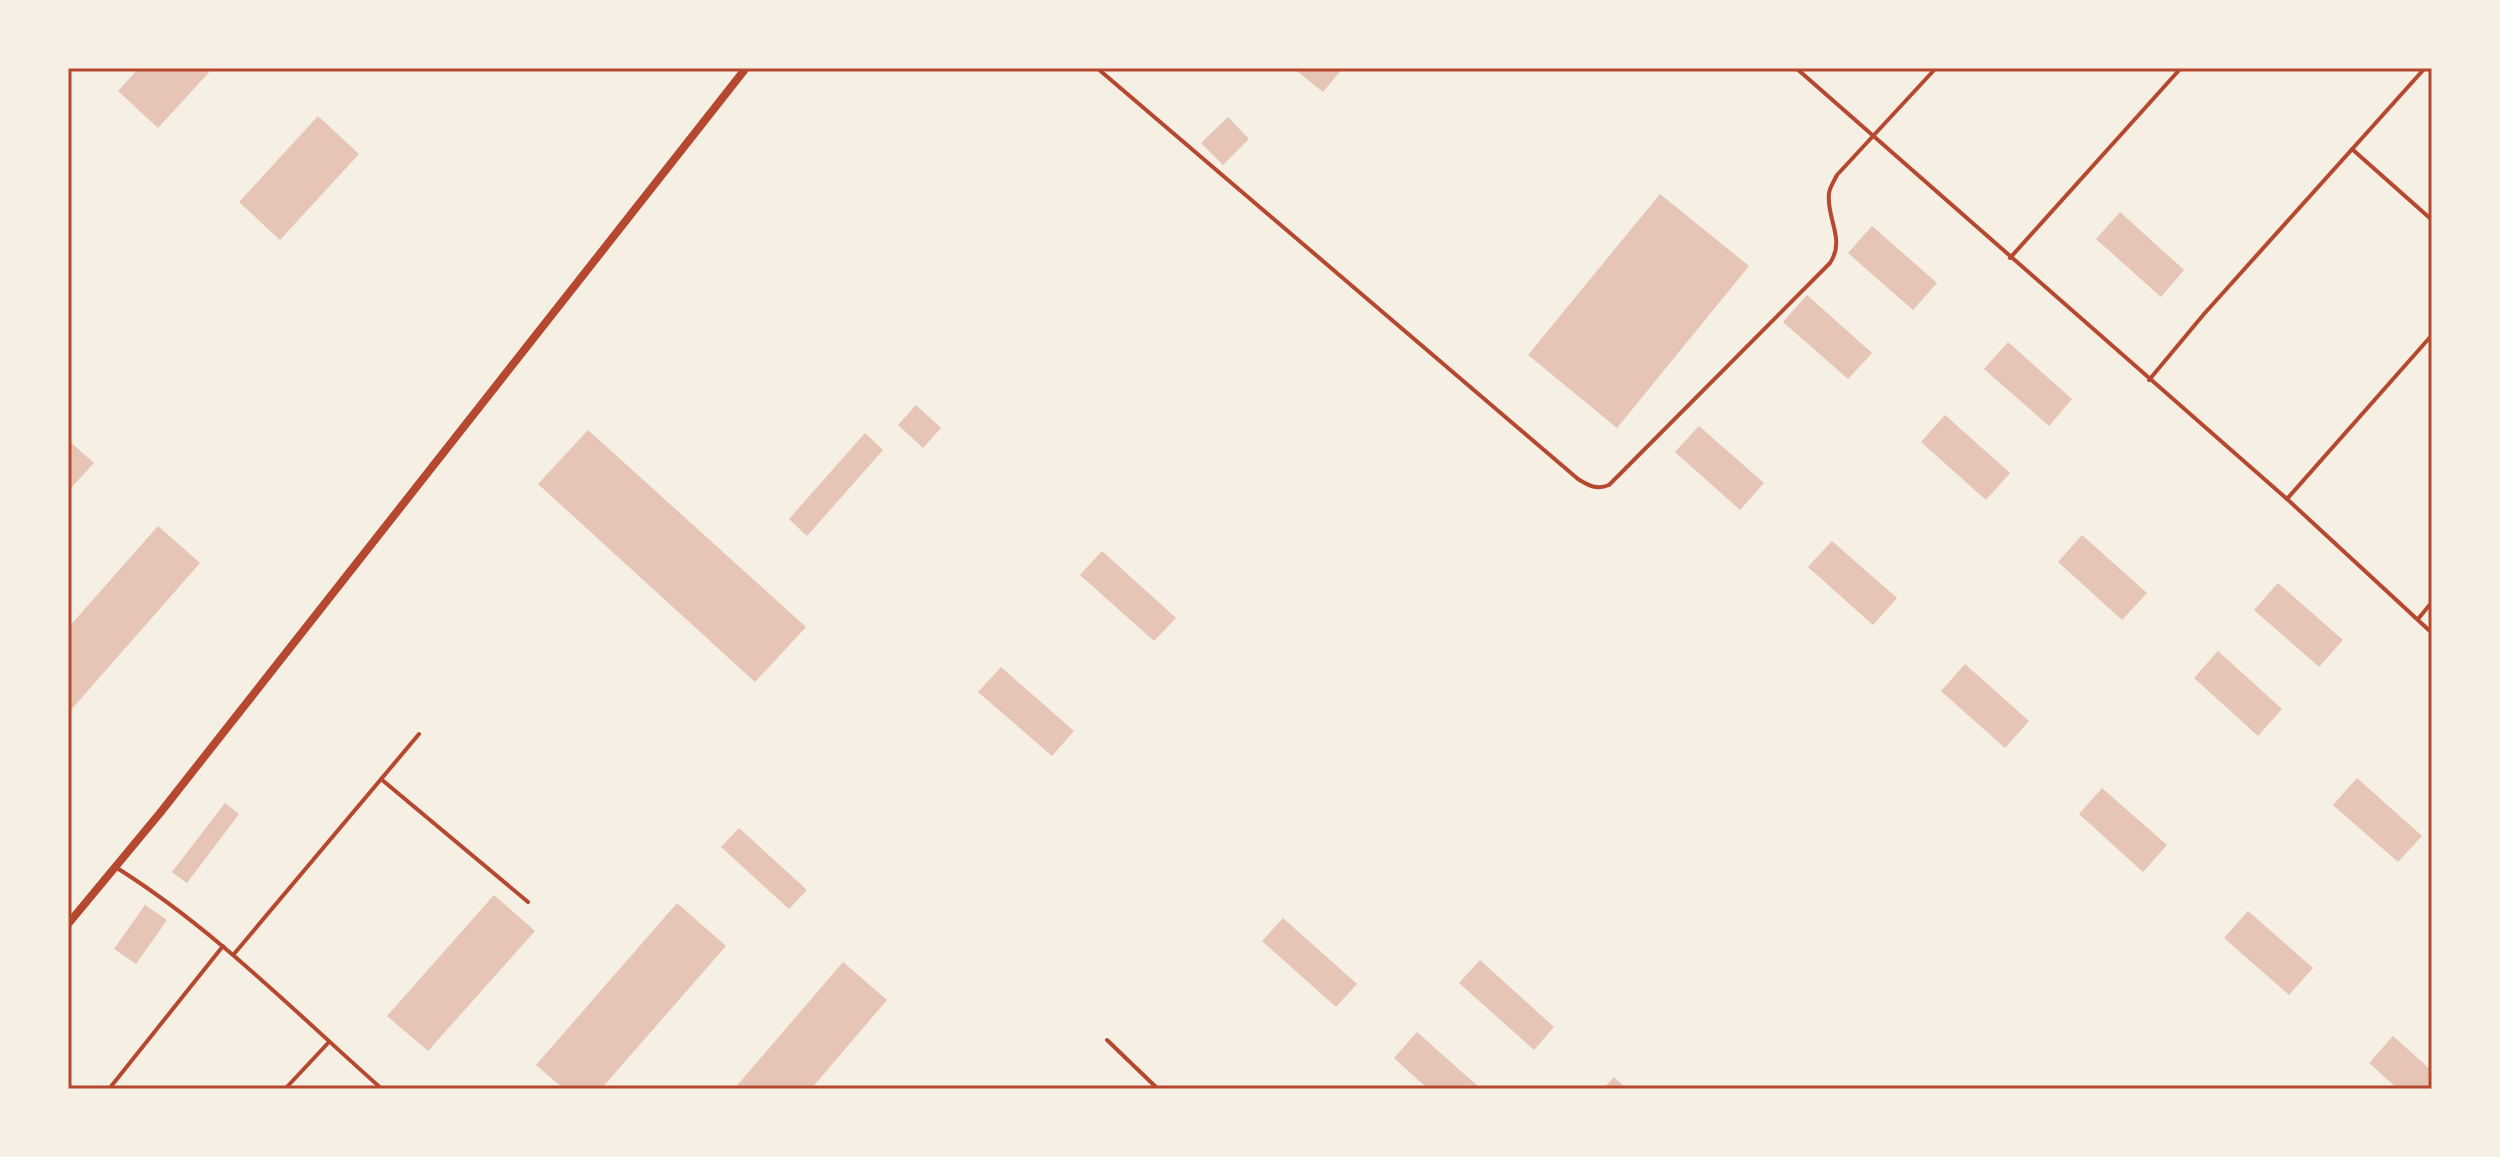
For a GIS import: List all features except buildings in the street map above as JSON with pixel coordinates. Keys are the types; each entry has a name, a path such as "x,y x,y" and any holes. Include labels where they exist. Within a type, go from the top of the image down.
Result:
{"street":[{"path":"68,924 746,68"}],"lane":[{"path":"1097,68 1578,479 1602,488 1609,485 1830,263 1836,254 1838,241 1829,191 1837,175 1936,68"},
{"path":"1796,68 2287,499 2432,633"},
{"path":"2010,258 2181,68"},
{"path":"2149,380 2425,68"},
{"path":"2352,149 2432,220"},
{"path":"2287,499 2432,335"},
{"path":"2418,619 2432,602"},
{"path":"234,954 419,734"},
{"path":"381,779 528,902"},
{"path":"115,867 139,881 234,954 382,1089"},
{"path":"109,1089 223,946"},
{"path":"1107,1040 1158,1089"},
{"path":"285,1089 329,1042"}]}
